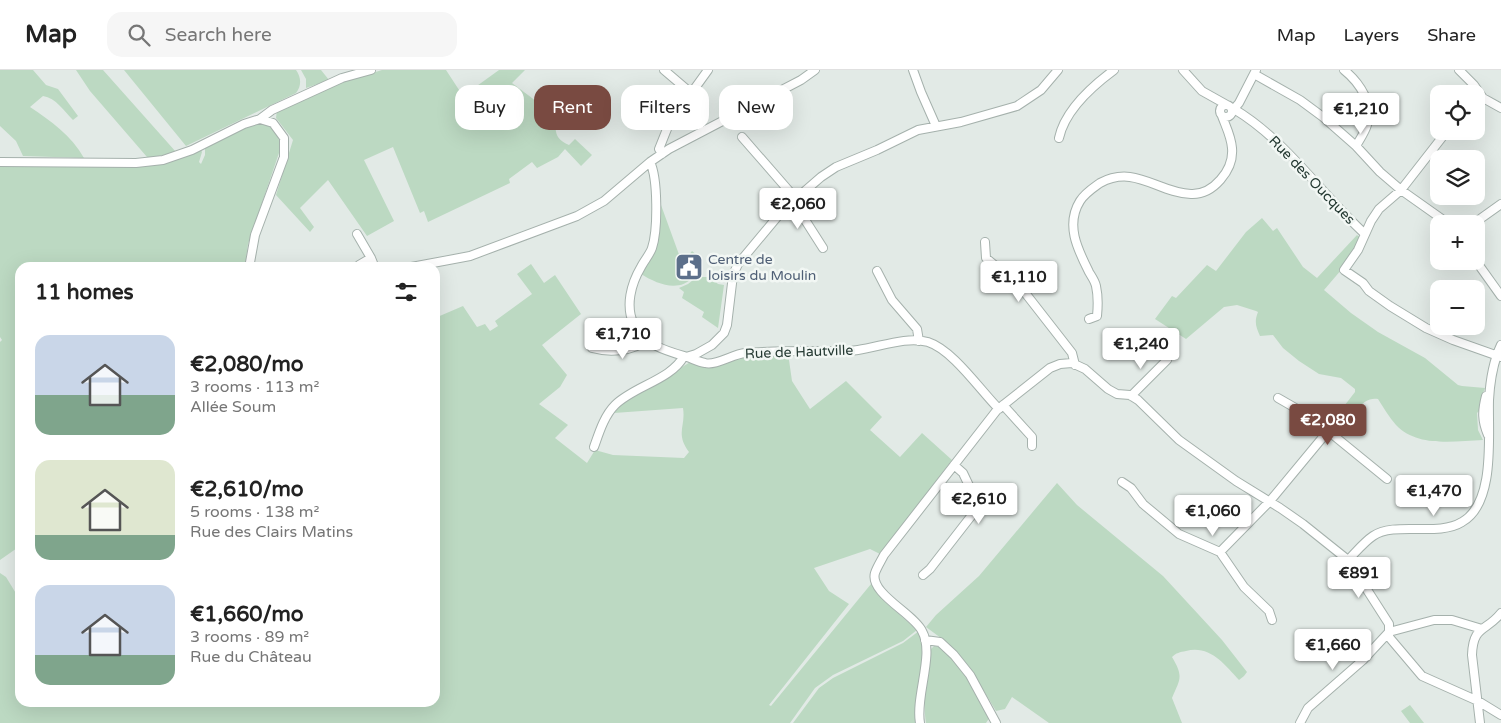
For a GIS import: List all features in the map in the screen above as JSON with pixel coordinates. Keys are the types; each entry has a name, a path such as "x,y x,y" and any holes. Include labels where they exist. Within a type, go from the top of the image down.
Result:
{"street":[{"path":"0,162 136,162 163,160 192,150 342,78 371,70"},
{"path":"664,70 682,85"},
{"path":"697,85 708,70"},
{"path":"438,262 470,256 577,216 604,201 662,154 801,80 816,70"},
{"path":"913,70 936,126"},
{"path":"594,447 605,418 614,405 637,388 670,372 680,364 685,356 696,354 712,345 724,333 727,325 733,275 738,264 783,210 821,177 836,167 918,130 961,122 1017,106 1041,90 1058,70"},
{"path":"1059,138 1068,114 1099,81 1114,70"},
{"name":"Rue des Oucques","path":"1183,70 1202,91 1228,111 1276,140 1295,158 1343,214 1365,234"},
{"path":"1344,70 1362,90 1369,105 1368,124 1356,146"},
{"path":"1459,70 1474,85"},
{"path":"1089,319 1097,316 1098,307 1096,285 1075,242 1073,226 1080,200 1092,188 1105,181 1120,177 1134,177 1180,193 1193,194 1204,192 1221,180 1230,160 1232,148 1227,125 1228,111 1255,72 1300,100 1356,146 1380,172 1401,190 1436,215"},
{"path":"1485,102 1501,108"},
{"path":"250,262 255,235 284,157 284,138 273,124 260,118"},
{"path":"662,154 659,149 666,130"},
{"path":"742,137 795,200 822,248"},
{"path":"1439,140 1401,190 1379,210 1358,250 1344,270 1390,306 1426,328 1498,356"},
{"name":"Rue de Hautville","path":"650,162 655,180 656,226 654,240 652,250 631,288 630,301 634,324 641,335 647,340 660,348 707,364 741,353 856,351 887,344 919,340 940,347 1032,437 1032,446"},
{"path":"1485,215 1501,204"},
{"path":"357,234 373,262"},
{"path":"985,242 986,258 1019,285 1072,353 1075,365"},
{"path":"364,262 371,258"},
{"path":"1482,270 1501,296"},
{"path":"877,271 892,300 917,329 919,340"},
{"path":"592,348 602,350 629,349 639,346 647,340"},
{"path":"1348,560 1373,536 1386,531 1446,528 1462,522 1475,511 1486,481 1489,437 1483,426 1482,410 1490,390 1501,345"},
{"path":"1131,396 1167,360"},
{"path":"920,723 926,654 923,632 916,621 884,594 877,585 875,574 884,555 1001,407 1050,368 1060,364 1085,368 1108,389 1117,394 1131,396 1138,400 1179,440 1236,481 1270,501 1303,524 1348,560 1388,624 1389,638 1422,676 1478,701 1501,715"},
{"path":"1278,398 1312,417 1387,479"},
{"path":"1220,552 1270,501 1328,431"},
{"path":"923,575 930,569 972,515 974,503 972,492 963,473 954,465"},
{"path":"1122,482 1130,488 1143,504 1179,534 1220,552 1244,586 1269,611 1272,620"},
{"path":"1480,723 1472,644 1475,636 1501,613"},
{"path":"1300,723 1308,708 1363,660 1389,632 1434,620 1452,620 1482,629"},
{"path":"925,640 940,642 954,655 970,675 996,723"}],"green space":[{"path":"0,70 33,70 46,85 58,89 78,116 73,120 59,105 48,97 43,96 30,107 67,135 84,158 23,156 16,141 0,126"},
{"path":"76,70 103,70 176,152 151,158 147,157 90,91"},
{"path":"124,70 296,70 300,78 300,84 296,93 186,146"},
{"path":"301,70 321,70 329,80 306,88 306,79"},
{"path":"382,70 446,70 456,85 455,130 524,130 524,92 534,100 534,130 555,130 563,142 569,145 575,139 592,155 581,166 565,149 558,157 537,168 532,162 509,179 510,183 428,222 424,211 420,213 393,147 364,160 394,221 367,236 328,180 300,208 314,227 310,232 276,195 293,140 276,118 277,110 321,89"},
{"path":"499,70 525,70 512,83 515,85 478,85"},
{"path":"261,122 278,136 280,150 248,244 246,262 15,262 15,550 0,560 0,342 2,340 0,337 0,164 143,165 171,162 201,150 199,162 201,164 205,155 205,148 253,123"},
{"path":"661,205 681,260 686,259 692,251 699,257 693,264 693,277 681,285 661,284 641,274 657,244"},
{"path":"1262,218 1273,231 1277,228 1303,267 1317,278 1357,235 1361,238 1361,242 1342,269 1324,290 1351,313 1378,332 1425,358 1458,385 1485,388 1477,413 1478,430 1483,440 1437,442 1415,437 1396,425 1378,399 1372,399 1362,404 1343,427 1334,419 1355,392 1355,389 1341,378 1319,374 1299,361 1283,348 1273,335 1260,336 1256,324 1258,312 1256,311 1237,305 1224,307 1186,339 1155,319 1172,296 1176,298 1207,265 1216,271 1246,232"},
{"path":"531,264 544,283 555,275 581,314 542,345 567,375 560,387 539,404 568,425 555,438 587,463 595,450 613,455 684,458 689,452 682,435 683,408 614,413 624,402 692,361 788,353 792,381 810,409 846,381 882,417 870,430 900,457 922,433 952,460 880,554 870,549 814,568 829,591 849,604 769,705 771,706 871,584 884,601 917,630 903,641 833,675 815,688 790,723 0,723 0,573 6,577 15,592 15,707 440,707 440,316 463,306 477,327 485,324 490,331 498,326 495,321 532,294 517,274"},
{"path":"697,277 711,277 718,284 724,285 718,328 702,317 704,312 682,298 684,292 679,288"},
{"path":"1057,483 1077,505 1163,576 1222,640 1247,672 1239,680 1216,657 1202,651 1186,651 1172,657 1180,678 1172,698 1182,723 1049,723 1012,697 1005,709 996,711 968,665 949,644 926,627 936,615 979,576"},
{"path":"919,631 923,645 918,723 793,723 819,688 833,678 903,643"},
{"path":"934,646 951,655 959,664 990,717 986,723 926,723 926,686 931,649"},
{"path":"1410,705 1424,723 1410,723 1401,711"}],"place":[{"name":"Centre de loisirs du Moulin","path":"689,267"}]}
